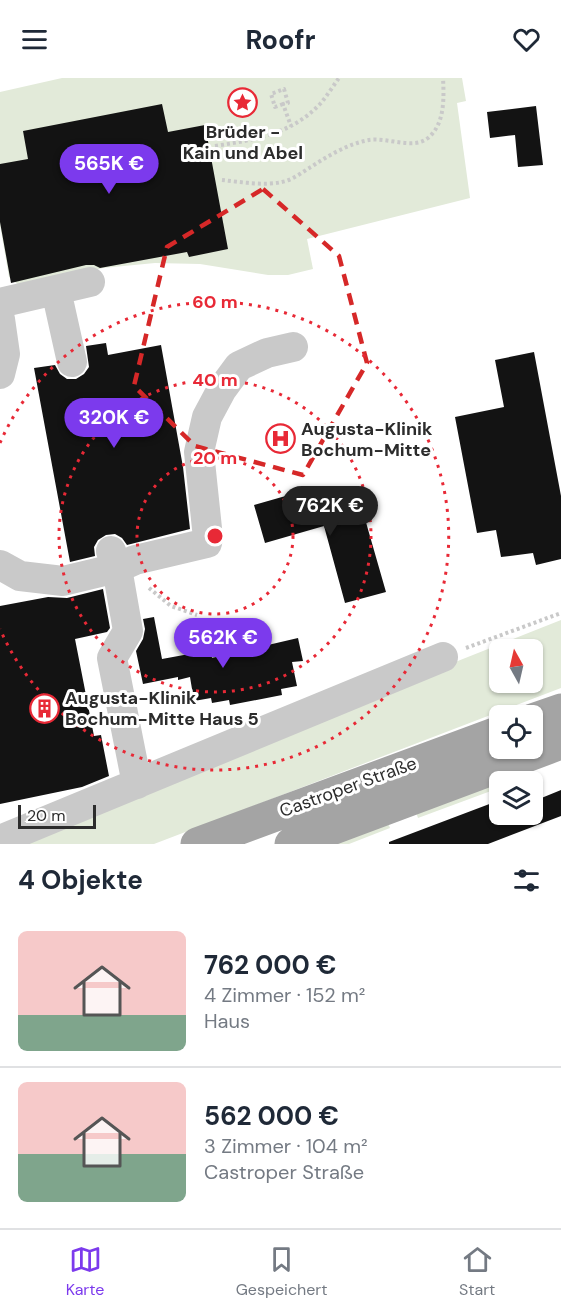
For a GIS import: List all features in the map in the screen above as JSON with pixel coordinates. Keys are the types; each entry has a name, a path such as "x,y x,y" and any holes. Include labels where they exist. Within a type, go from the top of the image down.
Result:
{"main road":[{"path":"543,716 561,710"},
{"name":"Castroper Straße","path":"197,844 489,736"},
{"name":"Castroper Straße","path":"291,844 561,743"}],"street":[{"path":"0,303 90,282"},
{"path":"49,291 64,363"},
{"path":"0,319 5,354 0,374"},
{"path":"0,565 20,576 63,581 121,560 207,543 199,452 207,417 222,389 239,366 267,353 293,347"},
{"path":"121,560 128,631 112,658 137,784"},
{"path":"0,840 443,657"}],"path":[{"path":"215,146 257,140 291,126 319,105 339,78"},
{"path":"222,180 282,182 331,154 368,140 385,139 410,143 425,141 434,133 442,116 443,78"},
{"path":"284,89 288,103 283,104 275,107 271,94 284,89"},
{"path":"283,104 291,126"},
{"path":"121,560 165,603 197,615"},
{"path":"443,657 561,613"}],"highlighted area":[{"path":"263,189 339,256 367,363 303,475 195,446 134,386 167,247"}],"green space":[{"path":"62,78 462,78 466,101 457,103 470,198 307,239 313,269 288,275 268,275 200,264 155,263 103,268 22,288 9,277 0,225 0,92"},
{"path":"561,620 561,688 517,705 489,705 489,716 154,844 16,844 332,711 489,649 489,693 543,693 543,639 513,639"},
{"path":"489,783 489,792 418,818 415,809"},
{"path":"387,820 390,828 349,844 325,844"}],"building":[{"path":"162,104 168,132 205,125 228,249 189,257 187,252 100,268 86,265 11,283 0,222 0,164 28,159 23,131"},
{"path":"536,106 543,165 518,167 515,135 490,138 487,112"},
{"path":"106,343 108,355 161,345 183,467 190,529 127,545 115,534 106,535 98,540 94,547 95,556 70,562 34,368 55,365 60,374 67,379 76,379 89,367 86,346"},
{"path":"534,352 561,496 561,559 536,565 533,553 501,557 496,530 477,533 455,417 504,407 495,360"},
{"path":"303,491 307,505 357,491 386,592 345,603 324,526 265,543 254,505"},
{"name":"Augusta-Klinik Bochum-Mitte Haus 5","path":"103,589 110,628 107,632 75,639 94,736 101,735 109,776 82,787 0,804 0,606 48,597 67,598"},
{"path":"154,617 162,659 211,650 212,658 298,638 303,661 292,662 297,686 281,689 282,695 230,705 229,700 212,703 211,698 194,701 190,677 143,684 136,651 143,639 145,629 143,619"},
{"path":"561,790 561,816 543,823 543,797"},
{"path":"489,804 489,825 538,825 488,844 389,844 389,842"}],"place":[{"name":"Brüder - Kain und Abel","path":"243,103"},
{"name":"Augusta-Klinik Bochum-Mitte","path":"280,439"},
{"name":"Augusta-Klinik Bochum-Mitte Haus 5","path":"44,708"}]}
